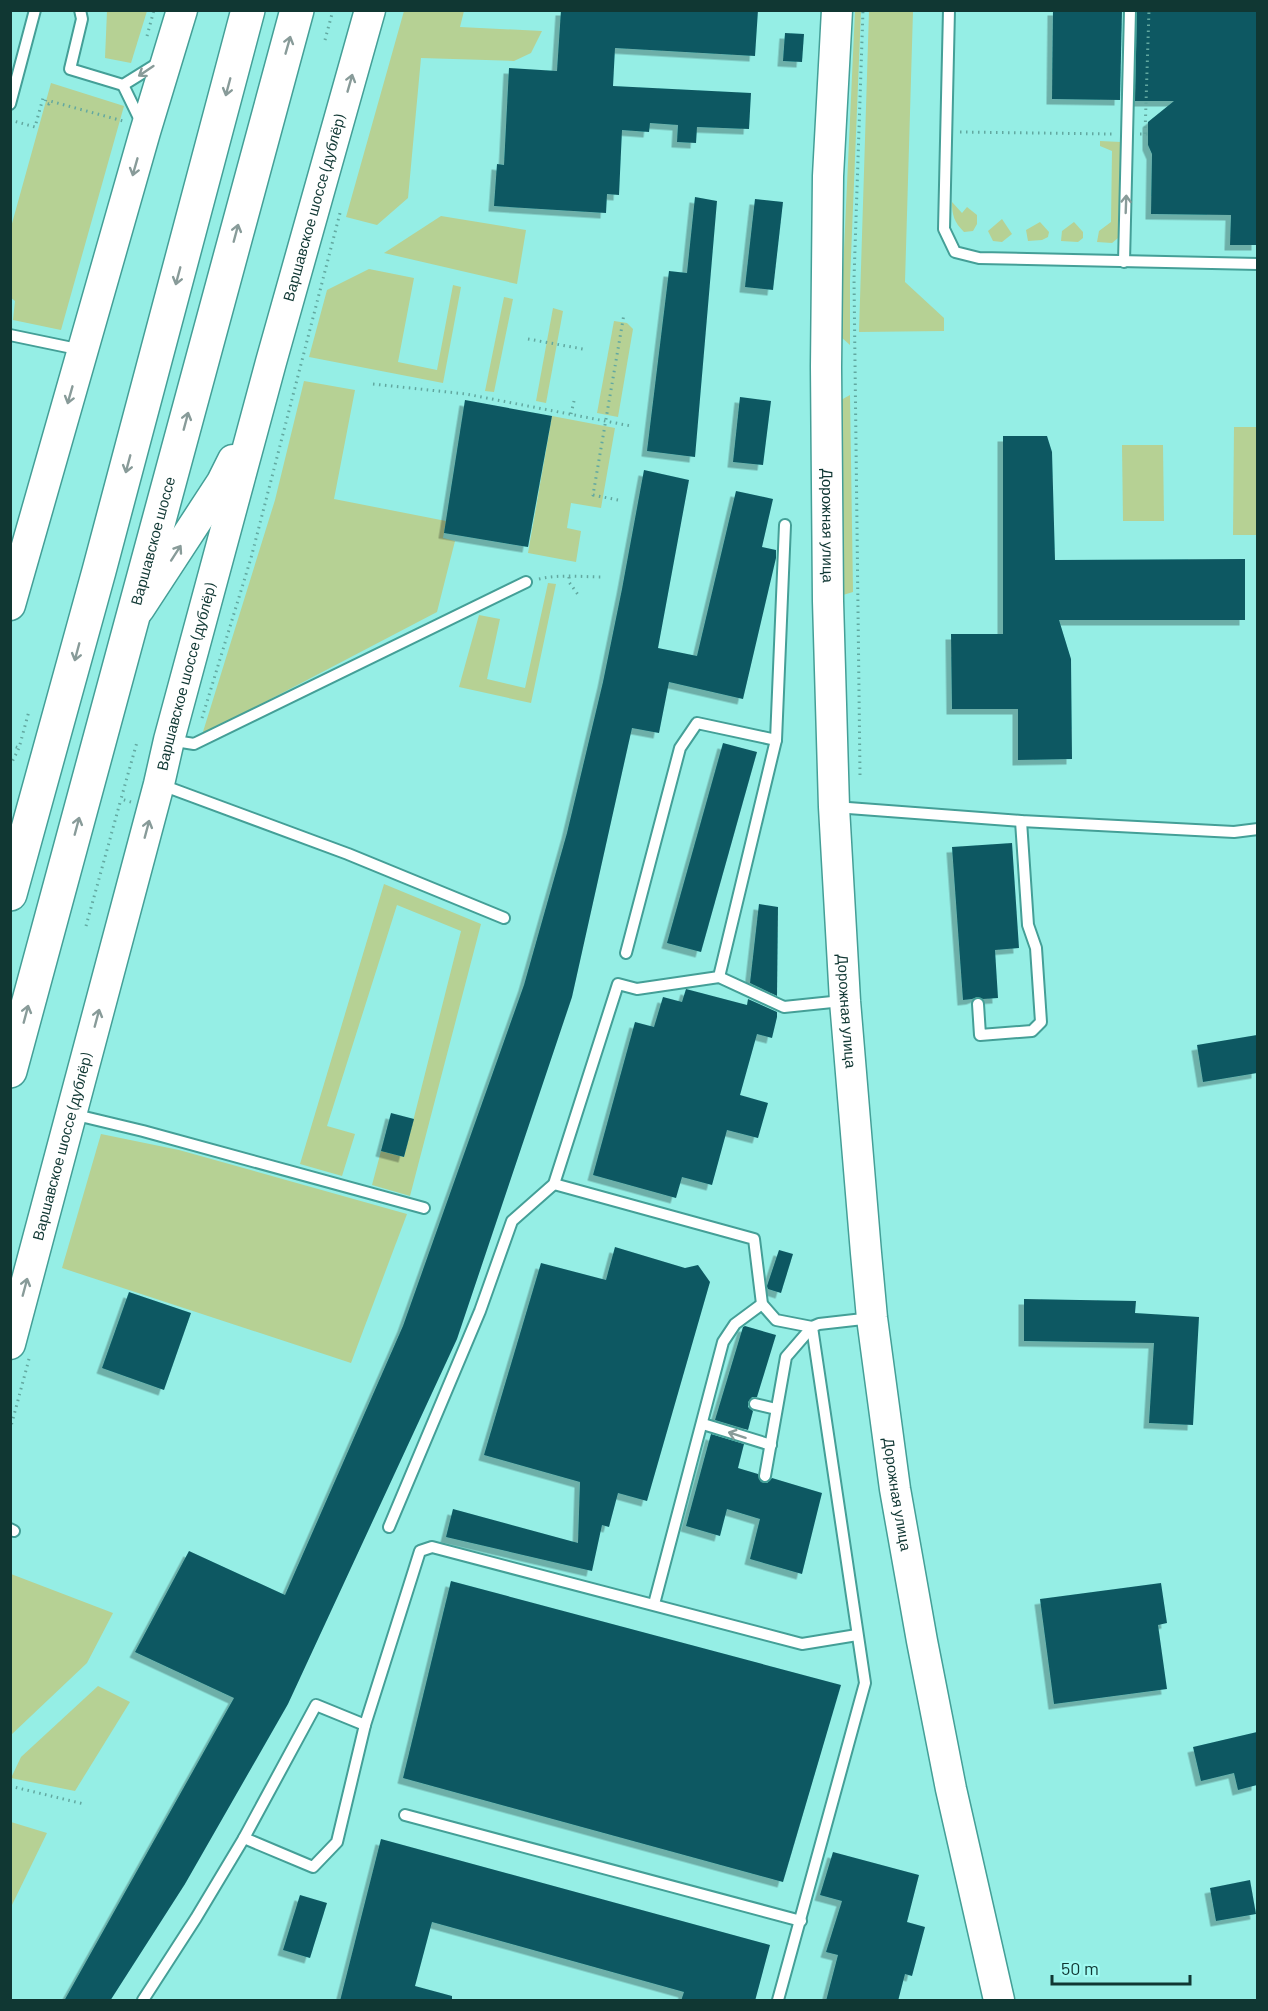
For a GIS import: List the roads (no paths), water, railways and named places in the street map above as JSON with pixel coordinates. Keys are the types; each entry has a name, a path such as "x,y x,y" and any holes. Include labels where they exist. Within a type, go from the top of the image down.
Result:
{"main road":[{"path":"10,604 22,544 82,350 134,127 168,57 182,10"},
{"path":"237,52 239,10"},
{"path":"10,894 99,571 248,10"},
{"name":"Варшавское шоссе","path":"10,1071 297,10"},
{"name":"Варшавское шоссе (дублёр)","path":"21,1346 71,1114 159,784 181,742 271,362 370,10"},
{"name":"Дорожная улица","path":"837,10 828,176 826,367 828,601 834,807 845,1001 872,1318 895,1489 951,1789 999,2001"},
{"path":"132,620 222,482 243,440 271,362"}],"lane":[{"path":"10,104 35,10"},
{"path":"80,10 82,19 70,69 123,85 168,57"},
{"path":"948,10 944,229 955,252 979,258 1257,264"},
{"path":"1124,262 1130,10"},
{"path":"123,85 134,127"},
{"path":"10,335 82,350"},
{"path":"719,977 776,740 785,525"},
{"path":"181,742 526,582"},
{"path":"626,953 680,748 697,723 776,740"},
{"path":"159,784 348,854 504,918"},
{"path":"834,807 1021,821 1234,832 1257,829"},
{"path":"978,1004 980,1035 1032,1031 1041,1022 1036,948 1028,925 1021,821"},
{"path":"389,1527 480,1311 512,1221 554,1184 618,984 637,989 719,977 784,1007 845,1001"},
{"path":"71,1114 143,1131 424,1208"},
{"path":"554,1184 754,1239 762,1304 776,1320 812,1327"},
{"path":"654,1604 723,1342 735,1324 762,1304"},
{"path":"765,1476 786,1357 812,1327 819,1324 872,1318"},
{"path":"778,2001 865,1683 812,1327"},
{"path":"755,1404 776,1409"},
{"path":"703,1424 771,1445"},
{"path":"244,1838 312,1867 337,1842 366,1725 420,1551 432,1547 802,1644 857,1635"},
{"path":"143,2001 244,1838 316,1705 366,1725"},
{"path":"405,1815 801,1921"}]}
